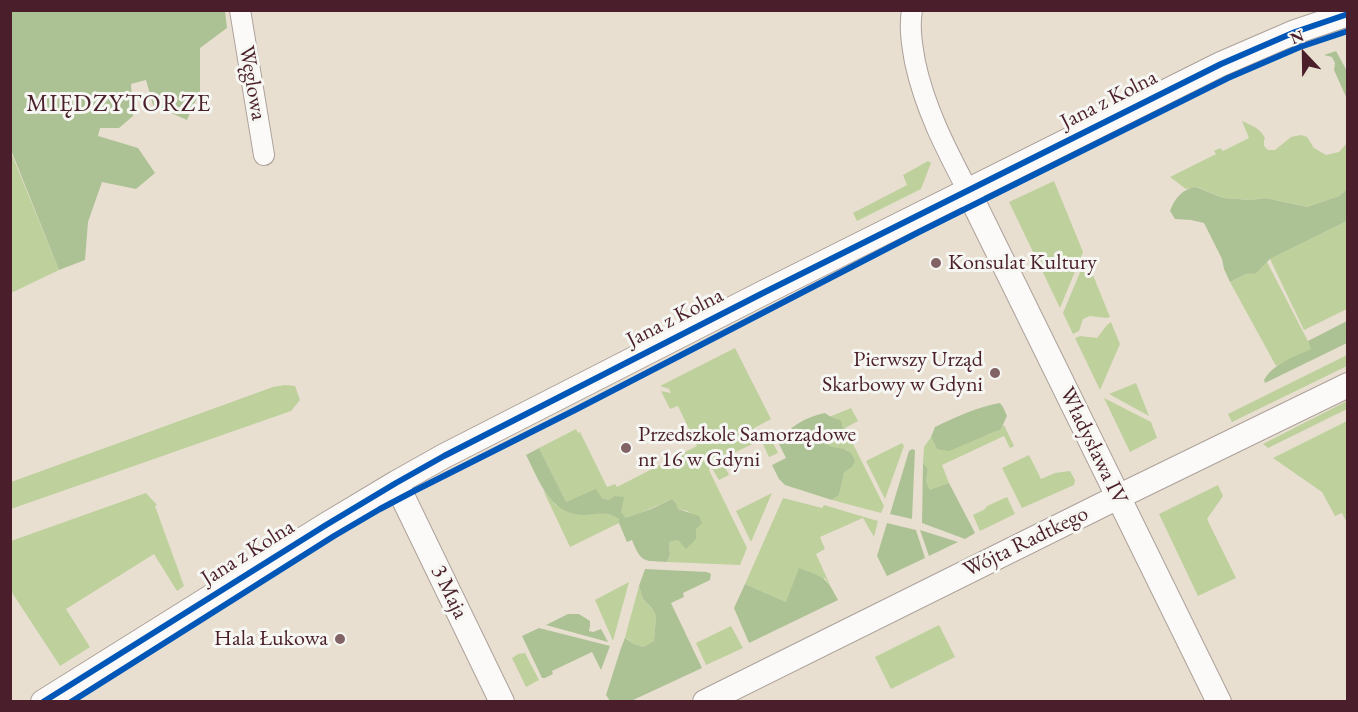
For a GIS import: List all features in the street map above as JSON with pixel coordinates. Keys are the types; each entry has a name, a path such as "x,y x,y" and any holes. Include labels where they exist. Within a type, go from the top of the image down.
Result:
{"street":[{"name":"Węglowa","path":"240,10 264,155"},
{"path":"912,10 913,48 920,83 934,122 968,191"},
{"name":"Jana z Kolna","path":"43,702 396,483 454,450 1221,64 1295,32 1347,14"},
{"name":"Władysława IV","path":"968,191 1219,702"},
{"name":"Wójta Radtkego","path":"705,702 1347,385"},
{"name":"3 Maja","path":"396,483 502,702"}],"green space":[{"path":"10,11 225,11 227,28 200,48 200,91 187,120 153,105 146,80 131,84 133,116 119,128 100,128 98,136 138,148 155,173 136,189 102,182 88,222 85,260 59,270 11,150"},
{"path":"1336,51 1347,71 1347,99 1334,70 1335,63 1332,57 1324,55"},
{"path":"1242,121 1261,132 1265,138 1264,146 1268,150 1275,150 1291,137 1301,135 1307,137 1314,148 1326,155 1339,152 1347,143 1347,189 1339,196 1307,207 1267,198 1251,200 1223,198 1197,187 1186,189 1170,177 1216,154 1214,151 1220,148 1223,151 1249,138"},
{"path":"10,150 59,270 11,293 10,293"},
{"path":"928,161 931,163 921,189 857,221 853,213 907,185 903,175"},
{"path":"1054,181 1083,252 1060,308 1009,202"},
{"path":"1196,187 1223,198 1251,200 1266,198 1307,207 1339,196 1347,189 1347,221 1270,259 1256,273 1246,274 1230,282 1222,259 1204,223 1175,219 1170,211 1180,195"},
{"path":"1347,221 1347,309 1304,330 1270,259"},
{"path":"1086,258 1110,317 1090,316 1083,319 1079,331 1073,334 1063,313"},
{"path":"1267,262 1312,349 1276,366 1230,282 1256,272"},
{"path":"1347,321 1347,343 1265,383 1264,380 1273,369 1311,349 1308,341"},
{"path":"1111,322 1120,344 1100,390 1075,338 1080,336 1097,338"},
{"path":"735,348 771,419 754,428 758,438 768,433 778,453 769,457 761,440 721,459 729,475 719,480 710,465 709,470 747,548 740,565 667,562 670,554 669,542 678,540 693,515 678,509 672,499 627,519 609,500 602,498 566,503 539,448 576,429 578,433 580,432 607,487 615,484 617,487 697,446 678,406 670,409 661,391 671,393 669,389 660,386"},
{"path":"1347,355 1347,366 1232,422 1228,414"},
{"path":"1136,383 1149,416 1109,394"},
{"path":"295,386 300,400 291,411 11,509 11,482 273,387"},
{"path":"1104,398 1151,422 1157,438 1130,452"},
{"path":"1347,401 1347,409 1268,448 1263,444"},
{"path":"1000,403 1007,416 1001,429 949,451 937,449 931,437 935,427 958,416"},
{"path":"851,408 858,421 845,428 884,506 881,513 832,500 839,495 844,473 852,467 848,450 830,447 824,443 825,439 844,434 837,418 829,417"},
{"path":"825,413 841,421 844,434 825,439 824,443 846,450 855,461 852,467 844,473 839,495 832,500 785,485 772,465 786,458 778,442 788,431 811,417"},
{"path":"1347,421 1347,523 1342,513 1335,516 1322,492 1273,458"},
{"path":"1004,425 1014,446 1010,448 1004,436 942,465 949,483 930,491 926,482 928,469 923,463 924,447 931,437 937,449 992,433"},
{"path":"902,443 904,446 885,499 866,461"},
{"path":"539,448 566,502 596,489 602,498 609,500 615,496 624,497 621,512 626,518 672,499 678,509 699,516 702,523 696,529 696,539 686,549 678,540 669,542 670,554 667,562 644,559 638,553 632,540 627,542 619,519 607,514 574,514 555,504 542,486 526,455"},
{"path":"915,450 912,519 890,514 909,451"},
{"path":"1029,455 1041,479 1055,473 1070,471 1075,480 1074,485 1022,508 1002,468"},
{"path":"923,463 928,469 926,482 930,490 949,483 975,533 965,539 922,523"},
{"path":"1218,485 1223,496 1207,519 1236,578 1198,596 1159,514"},
{"path":"543,490 556,505 588,515 599,512 613,515 619,519 619,523 570,547"},
{"path":"146,493 157,505 155,506 184,586 177,591 154,554 66,609 90,647 60,666 11,591 11,541"},
{"path":"772,493 751,542 736,511"},
{"path":"1007,497 1015,514 980,531 973,515"},
{"path":"783,498 822,508 824,505 878,521 874,537 863,518 820,537 825,549 816,554 831,587 825,578 786,602 745,584"},
{"path":"887,523 916,530 925,558 887,576 877,556"},
{"path":"920,530 958,542 929,556"},
{"path":"799,568 827,582 838,600 749,643 734,608 745,584 786,602"},
{"path":"645,569 711,574 710,580 683,593 684,597 671,603 702,668 631,701 610,701 606,695 625,638 643,647 654,641 656,616 643,599 639,586"},
{"path":"629,582 613,641 595,600"},
{"path":"639,586 643,599 656,616 654,641 643,647 626,638 624,641"},
{"path":"568,614 579,614 590,621 589,631 601,629 608,642 546,625"},
{"path":"939,625 955,657 891,689 875,657"},
{"path":"731,626 743,648 706,665 696,643"},
{"path":"539,628 610,646 601,670 592,652 542,678 522,636"},
{"path":"525,653 539,680 526,687 512,658"}],"cycle path":[{"path":"43,702 326,525 444,456 763,293 1221,64 1295,32 1348,14"},
{"path":"71,702 334,536 416,490 919,232 1228,78 1300,47 1348,31"}],"place":[{"name":"Konsulat Kultury","path":"936,263"},
{"name":"Pierwszy Urząd Skarbowy w Gdyni","path":"995,373"},
{"name":"Przedszkole Samorządowe nr 16 w Gdyni","path":"626,448"},
{"name":"Hala Łukowa","path":"340,639"}],"district":[{"name":"MIĘDZYTORZE","path":"119,104"}]}
